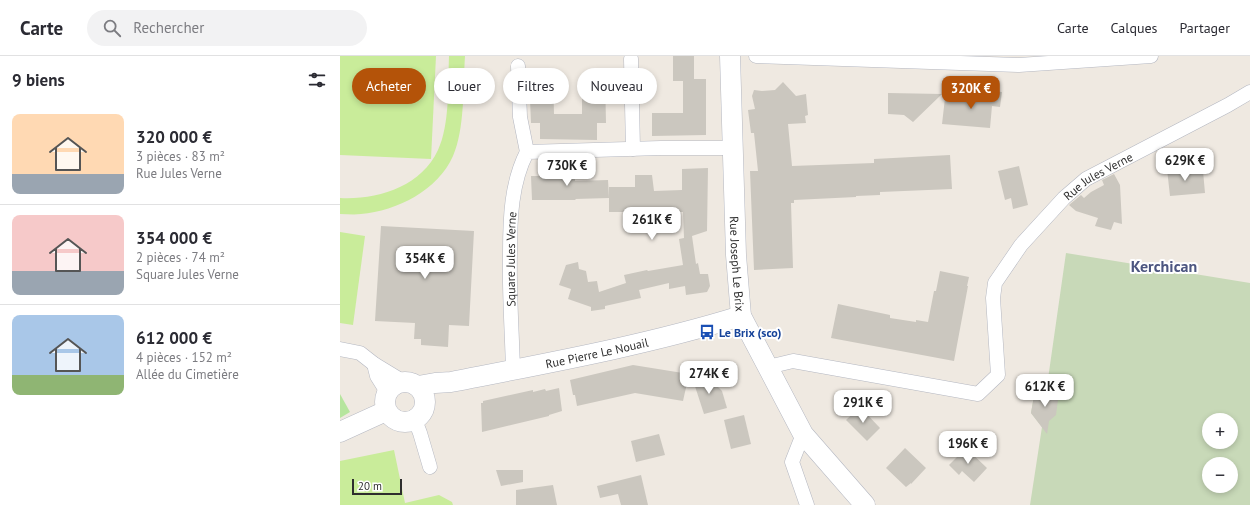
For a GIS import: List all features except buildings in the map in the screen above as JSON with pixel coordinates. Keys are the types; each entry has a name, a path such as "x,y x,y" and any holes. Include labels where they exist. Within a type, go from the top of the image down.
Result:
{"street":[{"name":"Rue Joseph Le Brix","path":"730,56 736,255 741,316 803,434 865,505"},
{"path":"756,56 1019,61 1151,56"},
{"path":"631,59 633,149"},
{"path":"518,66 520,117 527,152 733,148"},
{"name":"Rue Jules Verne","path":"768,367 793,361 978,394 998,375 993,298 995,283 1021,245 1064,198 1086,179 1250,92"},
{"name":"Square Jules Verne","path":"513,370 509,283 510,217 521,163 527,152"},
{"name":"Rue Pierre Le Nouail","path":"340,432 398,392 435,383 452,382 609,350 710,326 741,316"},
{"path":"340,349 360,353 374,364 398,392"},
{"name":"Rue Pierre Le Nouail","path":"420,412 452,382"},
{"path":"398,392 422,391 425,397 420,412 420,434 430,467"},
{"path":"398,392 390,416 402,422 408,422 420,412"},
{"path":"803,434 792,462 806,505"}],"green space":[{"path":"340,56 436,56 435,68 434,68 431,159 340,155"},
{"path":"449,56 465,56 465,68 449,68"},
{"path":"448,104 463,104 460,133 453,156 446,168 427,189 402,203 375,212 340,214 340,198 369,197 396,189 421,173 430,163 438,150 445,129"},
{"path":"340,232 365,236 353,325 340,323"},
{"path":"1066,253 1250,283 1250,505 1030,505 1042,427 1031,413 1034,396 1047,386"},
{"path":"340,394 350,412 340,418"},
{"path":"394,450 405,503 439,495 452,502 453,505 340,505 340,461"}],"place":[{"name":"Le Brix (sco)","path":"707,332"}],"district":[{"name":"Kerchican","path":"1164,266"}]}
